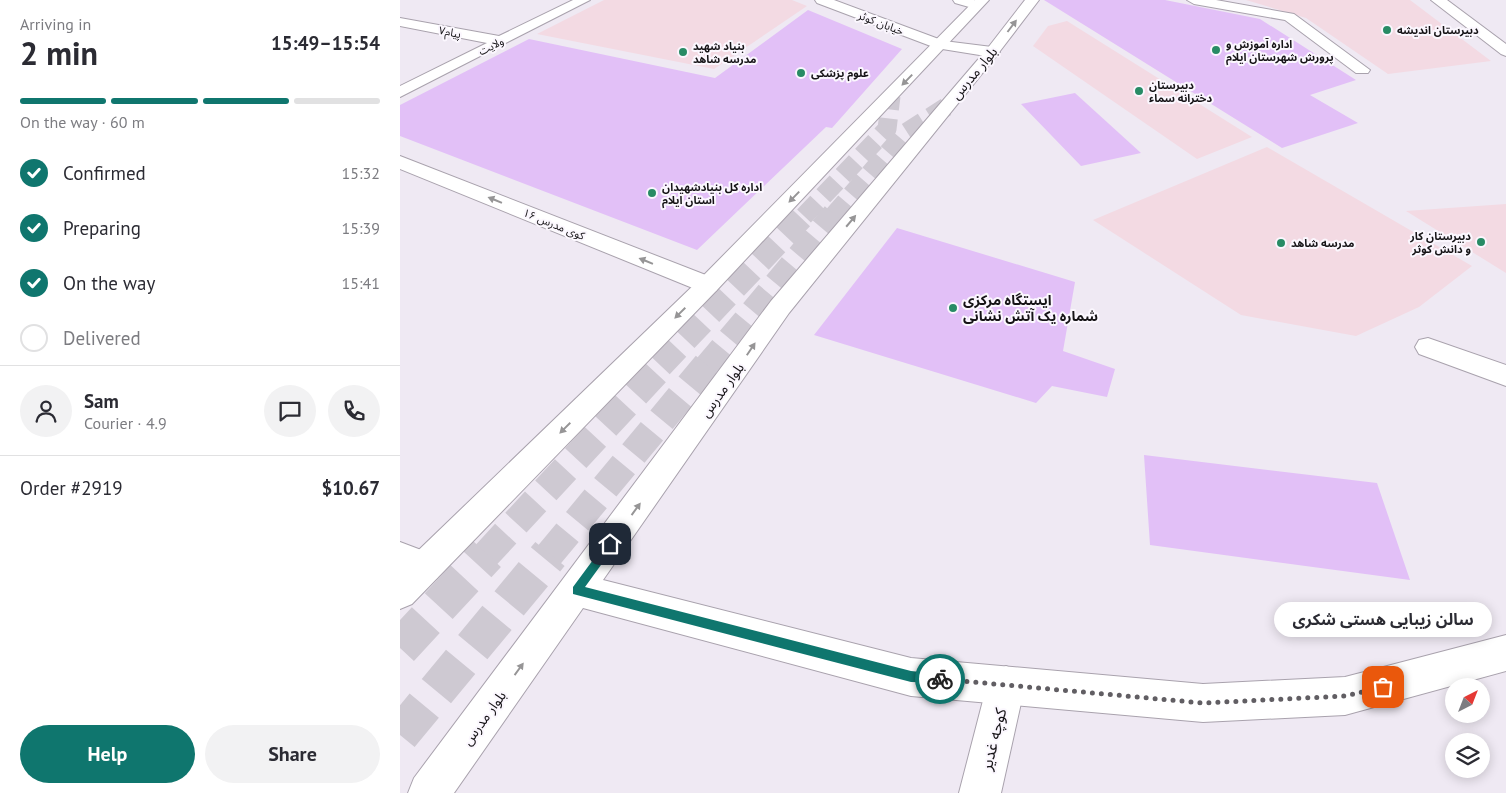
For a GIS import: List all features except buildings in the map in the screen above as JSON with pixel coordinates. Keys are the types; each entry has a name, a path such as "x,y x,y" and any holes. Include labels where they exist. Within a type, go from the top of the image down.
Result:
{"street":[{"name":"ولایت","path":"400,92 583,0"},
{"name":"خیابان کوثر","path":"822,0 941,45 992,52"},
{"path":"960,0 979,3"},
{"name":"بلوار مدرس","path":"429,793 780,307 992,52 1032,0"},
{"path":"1194,0 1289,17 1362,70"},
{"path":"1438,0 1506,51"},
{"path":"400,592 412,562 708,285 941,45 979,3"},
{"name":"پیام۷","path":"400,22 501,41"},
{"name":"کوی مدرس ۱۶","path":"400,162 708,285"},
{"path":"1428,347 1506,376"},
{"path":"577,590 911,677 1203,703 1345,696 1506,653"},
{"name":"کوچه غدیر","path":"980,793 1006,685"}],"shaded area":[{"name":"بنیاد شهید مدرسه شاهد","path":"604,0 792,0 807,6 714,69 537,34"},
{"name":"دبیرستان اندیشه","path":"1246,0 1410,0 1491,61 1388,74 1306,18"},
{"name":"دبیرستان دخترانه سماء","path":"1067,21 1252,137 1197,159 1033,46 1048,26"},
{"name":"مدرسه شاهد","path":"1267,147 1472,266 1419,307 1356,336 1241,315 1093,220"},
{"name":"دبیرستان کار و دانش کوثر","path":"1506,204 1506,273 1406,211"}],"tunnel":[{"path":"804,216 887,129 891,96"},
{"path":"833,216 904,134 946,107"},
{"path":"661,366 805,214"},
{"path":"706,366 834,214"},
{"path":"486,555 662,365"},
{"path":"549,555 707,365"},
{"path":"400,648 487,554"},
{"path":"400,735 550,554"}],"way so far":[{"path":"940,679 1203,703 1345,696 1383,687"}],"place":[{"name":"دبیرستان اندیشه","path":"1387,30"},
{"name":"اداره آموزش و پرورش شهرستان ایلام","path":"1216,50"},
{"name":"بنیاد شهید مدرسه شاهد","path":"683,52"},
{"name":"علوم پزشکی","path":"801,73"},
{"name":"دبیرستان دخترانه سماء","path":"1139,91"},
{"name":"اداره کل بنیادشهیدان استان ایلام","path":"652,193"},
{"name":"دبیرستان کار و دانش کوثر","path":"1481,242"},
{"name":"مدرسه شاهد","path":"1281,243"},
{"name":"ایستگاه مرکزی شماره یک آتش نشانی","path":"953,308"},
{"name":"سالن زیبایی هستی شکری","path":"1383,687"}],"route":[{"path":"610,544 577,590 911,677 940,679"}]}
